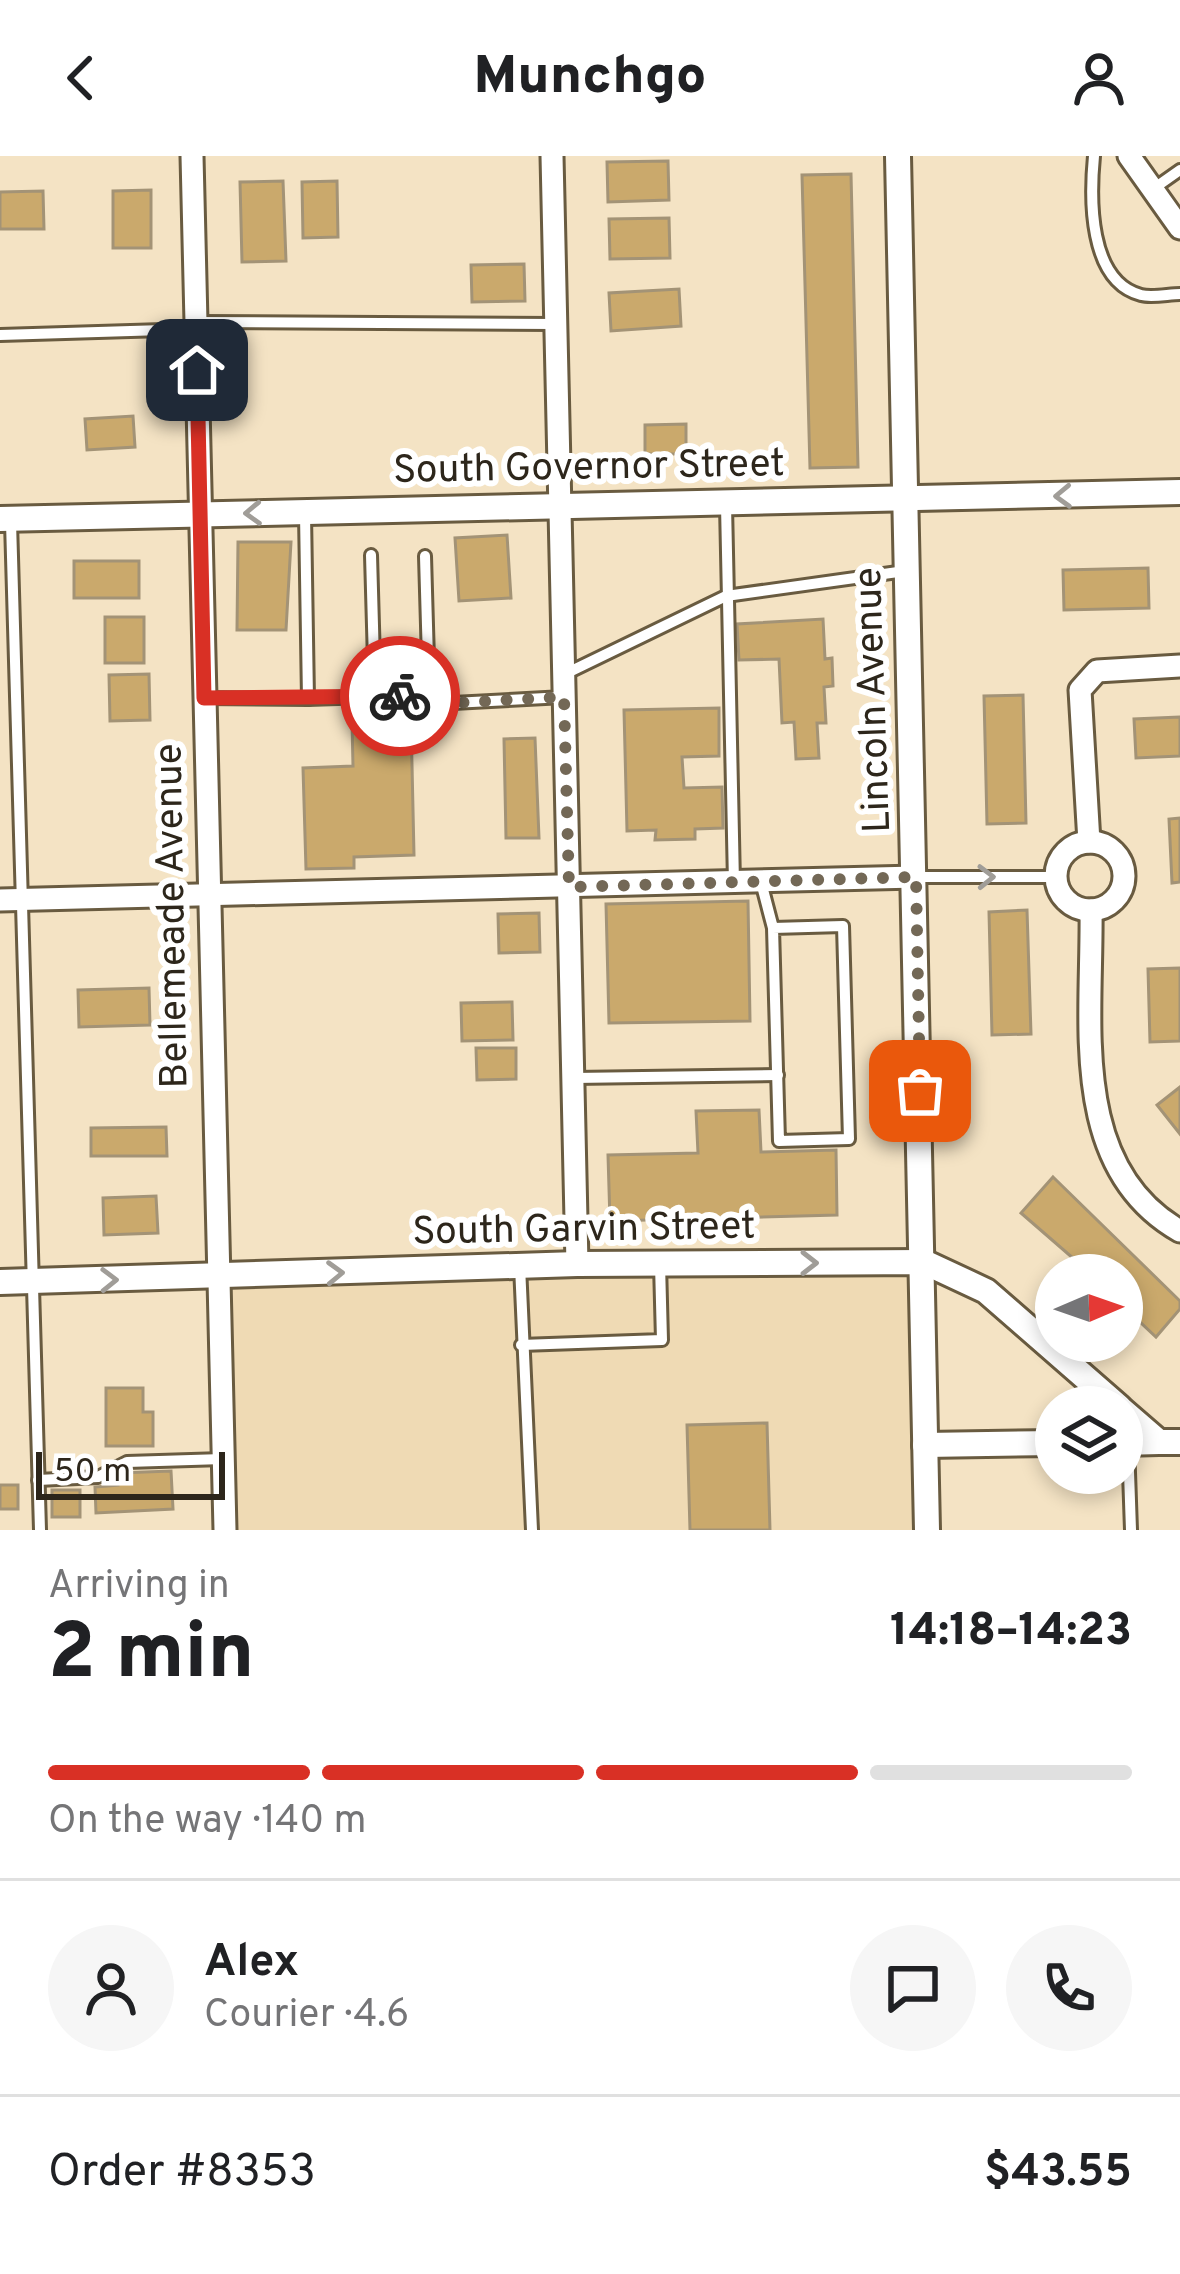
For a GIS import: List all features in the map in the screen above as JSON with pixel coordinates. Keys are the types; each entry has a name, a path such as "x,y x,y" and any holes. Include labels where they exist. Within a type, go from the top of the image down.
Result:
{"street":[{"name":"Bellemeade Avenue","path":"192,156 225,1530"},
{"path":"552,156 578,1264"},
{"name":"Lincoln Avenue","path":"898,156 927,1530"},
{"path":"1129,156 1180,228"},
{"name":"South Governor Street","path":"5,519 1180,493"},
{"path":"1089,842 1080,690 1097,671 1180,666"},
{"path":"1089,842 1113,851 1124,874 1115,899 1091,910 1067,901 1056,877 1066,853 1089,842"},
{"path":"12,899 916,877"},
{"path":"1091,910 1094,1112 1122,1176 1144,1203 1180,1231"},
{"name":"South Garvin Street","path":"0,1282 578,1264 924,1262 986,1291 1095,1386"},
{"name":"South Garvin Street","path":"1143,1424 1169,1442"},
{"path":"925,1444 1035,1444"}],"lane":[{"path":"1094,156 1094,220 1103,259 1118,281 1141,295 1180,294"},
{"path":"1153,189 1180,170"},
{"path":"0,335 196,326 555,324"},
{"path":"726,502 734,883"},
{"path":"305,511 308,699"},
{"path":"5,519 12,899 33,1282 40,1530"},
{"path":"371,555 375,697"},
{"path":"424,556 429,695"},
{"path":"204,698 429,695 453,703 564,686 725,596 908,571"},
{"path":"916,877 1056,877"},
{"path":"761,882 773,928 779,1142 849,1139 843,926 773,928"},
{"path":"574,1078 778,1075"},
{"path":"521,1345 662,1340 660,1264"},
{"path":"520,1266 532,1530"},
{"path":"38,1480 98,1477 127,1462 223,1459"},
{"path":"1129,1494 1131,1530"}],"shaded area":[{"path":"912,1266 915,1530 234,1530 227,1283"}],"building":[{"path":"668,161 669,200 608,202 607,162"},
{"path":"851,174 858,467 810,468 802,175"},
{"path":"283,181 286,261 242,262 240,182"},
{"path":"337,181 338,237 303,238 302,182"},
{"path":"151,190 151,248 113,248 113,191"},
{"path":"43,191 44,229 0,229 0,192"},
{"path":"669,218 670,258 610,259 609,219"},
{"path":"524,264 525,301 472,302 471,265"},
{"path":"679,289 681,326 611,331 609,293"},
{"path":"133,416 135,447 87,450 85,419"},
{"path":"686,424 686,454 645,454 645,425"},
{"path":"507,535 511,598 459,601 455,538"},
{"path":"238,542 291,542 286,630 237,630"},
{"path":"74,561 139,561 139,598 74,598"},
{"path":"1148,568 1149,608 1064,610 1063,570"},
{"path":"105,617 144,617 144,663 105,663"},
{"path":"823,619 825,659 832,658 833,686 824,687 826,723 817,723 819,758 796,759 794,722 782,723 779,659 739,660 737,624"},
{"path":"149,674 150,720 110,721 109,675"},
{"path":"1023,695 1026,823 987,824 984,696"},
{"path":"719,708 719,756 682,757 684,788 722,787 723,828 695,829 695,839 655,840 656,830 627,831 624,710"},
{"path":"1180,717 1180,756 1136,758 1134,719"},
{"path":"411,720 414,855 354,857 354,868 306,869 303,768 353,766 352,721"},
{"path":"535,738 539,838 506,838 504,739"},
{"path":"1180,818 1180,882 1172,883 1169,819"},
{"path":"748,901 750,1021 609,1023 606,904"},
{"path":"1027,910 1031,1034 992,1035 989,912"},
{"path":"539,913 540,952 499,953 498,914"},
{"path":"1180,968 1180,1041 1150,1042 1148,969"},
{"path":"149,988 150,1025 79,1027 78,990"},
{"path":"512,1002 513,1040 462,1041 461,1003"},
{"path":"476,1048 516,1048 516,1079 477,1080"},
{"path":"1180,1087 1180,1134 1157,1105"},
{"path":"759,1110 761,1152 836,1150 837,1215 610,1221 608,1155 698,1153 696,1111"},
{"path":"166,1127 167,1156 91,1156 91,1128"},
{"path":"1053,1177 1132,1254 1068,1254 1021,1213"},
{"path":"156,1196 158,1233 104,1235 103,1198"},
{"path":"1143,1265 1180,1301 1180,1309 1156,1337 1143,1325"},
{"path":"106,1388 143,1388 143,1412 153,1412 153,1446 106,1446"},
{"path":"767,1423 770,1530 690,1530 687,1425"},
{"path":"171,1471 173,1509 96,1513 95,1487 118,1485 118,1473"},
{"path":"0,1485 18,1485 18,1509 0,1509"},
{"path":"52,1490 80,1490 80,1517 52,1517"}],"way so far":[{"path":"400,696 429,695 453,703 564,697 569,887 916,877 920,1091"}],"route":[{"path":"197,370 204,698 400,696"}]}
